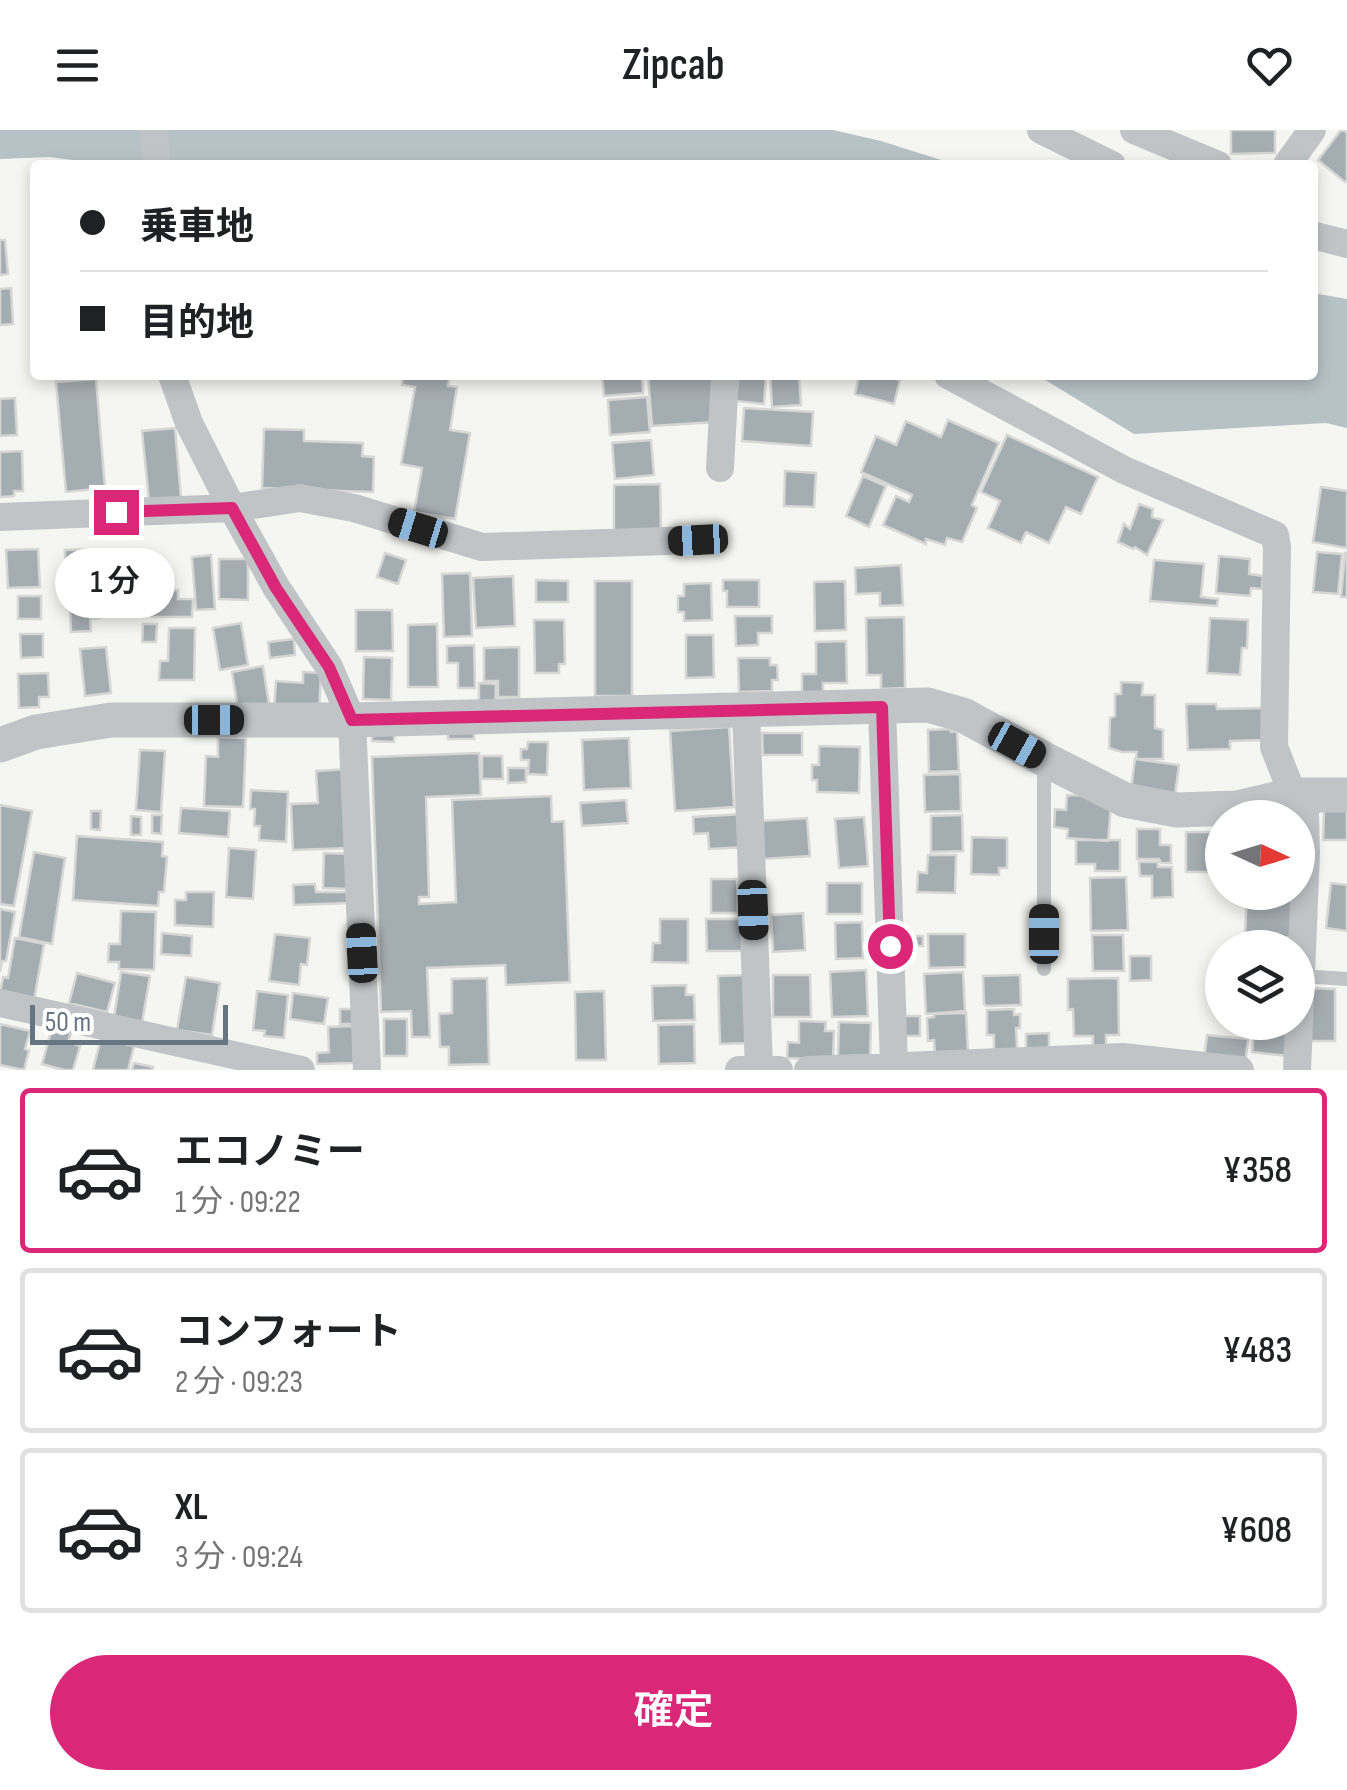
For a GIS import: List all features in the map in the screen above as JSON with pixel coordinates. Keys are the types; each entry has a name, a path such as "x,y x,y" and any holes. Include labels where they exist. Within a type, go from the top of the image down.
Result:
{"street":[{"path":"154,130 156,160"},
{"path":"1041,130 1102,160"},
{"path":"1134,130 1206,160"},
{"path":"1291,160 1312,130"},
{"path":"1318,237 1347,244"},
{"path":"174,380 189,423 232,508 276,588 329,667 352,720 367,1070"},
{"path":"720,468 726,380"},
{"path":"957,380 1124,470 1274,535 1274,747 1305,814 1303,930"},
{"path":"0,517 232,508 300,498 354,508 482,547 698,540"},
{"path":"0,745 36,732 111,720 352,720 928,705 963,716 1126,800 1177,810 1237,808 1293,795 1347,795"},
{"path":"882,707 894,1066"},
{"path":"746,711 759,1070"},
{"path":"0,1004 301,1070"},
{"path":"1297,1070 1298,1040"},
{"path":"808,1070 1123,1057 1240,1070"}],"lane":[{"path":"1044,760 1044,968"},
{"path":"1315,977 1347,979"}],"shaded area":[{"path":"0,130 833,130 941,160 49,157 0,159"},
{"path":"1318,294 1347,299 1347,428 1326,423 1134,434 1045,380 1318,380"}],"building":[{"path":"1231,130 1275,130 1275,153 1231,154"},
{"path":"1341,130 1347,132 1345,182 1318,160"},
{"path":"0,240 5,240 8,274 0,275"},
{"path":"11,288 13,324 0,325 0,289"},
{"path":"96,380 105,488 66,492 56,382"},
{"path":"402,380 449,380 448,386 457,387 450,430 470,433 455,519 414,512 422,468 401,464 415,387 402,385"},
{"path":"602,380 642,380 643,393 604,396"},
{"path":"648,380 713,380 716,422 652,426"},
{"path":"738,380 766,380 764,404 736,401"},
{"path":"770,380 799,380 801,405 772,407"},
{"path":"858,380 900,380 894,404 855,394"},
{"path":"647,397 650,432 610,435 608,400"},
{"path":"15,398 17,435 0,436 0,399"},
{"path":"744,408 813,412 811,446 742,441"},
{"path":"948,420 999,443 972,505 977,508 962,542 947,538 945,545 926,539 926,544 883,525 896,496 909,502 912,495 861,472 876,436 896,445 906,421 941,437"},
{"path":"175,428 181,498 149,501 142,431"},
{"path":"264,429 304,430 304,441 363,443 362,456 374,457 373,492 262,488"},
{"path":"1007,435 1098,477 1081,514 1066,507 1049,543 1026,532 1021,543 988,528 1000,501 981,492"},
{"path":"651,440 654,475 615,479 612,443"},
{"path":"22,451 23,491 0,497 0,452"},
{"path":"785,471 816,473 814,507 784,506"},
{"path":"863,476 886,486 869,527 846,516"},
{"path":"660,484 661,532 614,533 614,485"},
{"path":"1321,487 1347,491 1347,548 1313,542"},
{"path":"1139,504 1153,509 1152,517 1163,520 1147,555 1118,542 1124,524 1130,529"},
{"path":"38,549 40,587 8,588 6,550"},
{"path":"96,549 97,583 66,584 65,550"},
{"path":"105,550 135,550 135,575 106,575"},
{"path":"1317,552 1342,554 1338,594 1313,592"},
{"path":"385,553 406,560 398,584 377,577"},
{"path":"1345,553 1347,597 1341,597"},
{"path":"211,555 215,609 196,610 192,557"},
{"path":"1219,556 1250,559 1249,574 1263,576 1262,589 1251,588 1250,596 1216,593"},
{"path":"219,559 248,559 248,600 219,599"},
{"path":"1154,560 1204,564 1201,597 1218,599 1217,606 1150,601"},
{"path":"901,565 903,605 880,606 880,593 856,594 855,568"},
{"path":"470,573 472,636 444,637 442,574"},
{"path":"513,576 515,626 476,628 473,578"},
{"path":"140,579 174,579 178,599 193,599 192,617 152,617 151,603 140,603"},
{"path":"536,580 568,581 568,602 536,602"},
{"path":"723,580 759,580 759,607 727,607"},
{"path":"595,581 632,581 632,696 595,696"},
{"path":"845,581 846,630 815,631 814,582"},
{"path":"711,583 712,620 684,621 684,612 678,612 678,596 684,596 684,584"},
{"path":"98,592 100,618 90,619 91,631 71,632 69,593"},
{"path":"18,596 41,596 41,619 18,619"},
{"path":"356,610 392,610 393,651 356,651"},
{"path":"735,616 772,616 772,633 758,633 758,645 736,646"},
{"path":"904,617 905,688 881,689 881,675 867,675 866,618"},
{"path":"1210,618 1248,620 1247,648 1242,648 1240,675 1207,673"},
{"path":"534,620 564,620 565,664 559,664 559,673 535,673"},
{"path":"241,623 248,665 220,670 213,628"},
{"path":"143,624 157,624 156,642 142,642"},
{"path":"437,624 438,687 408,687 408,625"},
{"path":"169,628 195,628 194,680 159,680 160,661 168,661"},
{"path":"20,634 43,634 43,657 21,658"},
{"path":"686,635 713,635 714,677 686,678"},
{"path":"294,639 295,655 270,658 268,642"},
{"path":"846,641 847,683 823,683 823,694 802,694 802,674 816,674 816,642"},
{"path":"474,645 475,688 458,688 458,663 447,663 447,646"},
{"path":"106,647 111,693 85,696 80,649"},
{"path":"519,647 519,697 498,697 498,681 484,681 484,648"},
{"path":"364,657 392,658 391,700 363,699"},
{"path":"738,658 770,658 770,665 777,665 778,680 772,680 772,691 739,692"},
{"path":"263,666 269,704 238,710 232,672"},
{"path":"303,672 321,673 319,712 274,709 276,681 303,683"},
{"path":"48,673 49,697 39,697 39,707 19,708 18,674"},
{"path":"1121,682 1143,683 1142,695 1155,695 1155,728 1163,730 1163,759 1136,759 1137,752 1109,748 1110,718 1115,716 1115,694 1121,694"},
{"path":"479,683 496,684 495,708 479,707"},
{"path":"1186,704 1216,704 1217,709 1264,708 1265,740 1230,741 1230,749 1188,750"},
{"path":"448,727 474,727 474,739 448,739"},
{"path":"729,727 734,807 675,811 670,731"},
{"path":"372,730 395,730 394,742 372,741"},
{"path":"928,730 957,731 959,771 929,772"},
{"path":"762,733 802,733 802,755 763,755"},
{"path":"218,737 246,738 243,807 204,806 206,756 218,757"},
{"path":"629,738 631,788 584,790 582,740"},
{"path":"528,742 548,742 547,775 528,774 529,760 521,760 521,749 527,749"},
{"path":"819,746 860,747 859,793 817,792 812,765 819,765"},
{"path":"140,750 165,751 161,812 136,810"},
{"path":"479,753 481,795 426,797 429,897 419,897 419,904 456,902 452,800 551,796 552,822 564,821 570,982 506,985 505,965 427,968 430,1037 412,1037 411,1011 381,1012 372,757"},
{"path":"482,756 502,756 503,779 482,779"},
{"path":"1135,759 1179,765 1175,795 1131,789"},
{"path":"508,768 526,768 526,782 508,783"},
{"path":"349,769 351,848 293,850 291,804 318,803 316,771"},
{"path":"960,774 961,811 925,812 924,775"},
{"path":"251,790 288,792 286,842 259,840 260,826 254,826 255,809 250,809"},
{"path":"1067,795 1094,796 1111,805 1108,841 1067,838 1068,829 1054,827 1055,809 1066,810"},
{"path":"626,800 628,823 582,826 580,803"},
{"path":"0,805 32,811 14,906 0,904"},
{"path":"181,808 230,811 228,837 179,833"},
{"path":"91,811 101,811 100,830 91,829"},
{"path":"1324,811 1347,811 1347,840 1323,840"},
{"path":"743,814 748,847 709,849 708,833 694,834 693,817"},
{"path":"152,815 162,815 161,834 152,833"},
{"path":"962,815 963,851 931,852 931,816"},
{"path":"131,816 141,817 141,835 131,835"},
{"path":"864,817 868,866 839,868 835,819"},
{"path":"807,818 810,856 763,859 761,821"},
{"path":"1137,829 1160,829 1160,845 1171,845 1171,863 1137,859"},
{"path":"1186,832 1205,832 1205,872 1186,872"},
{"path":"77,836 163,842 162,856 167,857 164,892 159,892 158,906 73,900"},
{"path":"972,837 1007,838 1007,868 999,868 999,875 971,874"},
{"path":"1076,840 1120,840 1120,871 1095,871 1095,864 1076,864"},
{"path":"229,848 256,850 253,899 226,897"},
{"path":"34,852 65,858 52,944 19,937"},
{"path":"324,853 350,854 350,889 323,888"},
{"path":"928,855 956,855 955,893 917,892 918,872 927,873"},
{"path":"1139,862 1172,867 1173,897 1152,898 1152,876 1140,876"},
{"path":"1126,877 1128,930 1091,931 1090,878"},
{"path":"711,879 737,879 738,913 711,913"},
{"path":"827,883 862,883 862,914 827,914"},
{"path":"1331,883 1347,885 1347,931 1326,928"},
{"path":"315,884 316,892 349,892 350,903 294,905 293,885"},
{"path":"186,892 214,892 213,927 175,925 175,900 186,900"},
{"path":"0,909 15,912 6,961 2,961 0,972"},
{"path":"1246,910 1294,910 1293,930 1245,930"},
{"path":"121,911 156,912 154,970 119,969 119,962 108,962 109,944 120,944"},
{"path":"803,913 805,950 773,952 771,915"},
{"path":"660,919 688,919 688,963 652,962 653,943 660,943"},
{"path":"706,919 744,919 745,951 707,951"},
{"path":"862,922 863,958 836,959 835,923"},
{"path":"162,933 192,936 191,956 161,954"},
{"path":"275,934 310,938 307,965 301,964 299,985 269,981"},
{"path":"928,934 965,934 965,967 929,968"},
{"path":"1092,935 1123,935 1124,971 1093,971"},
{"path":"904,936 923,936 923,946 904,946"},
{"path":"15,938 44,944 34,1000 0,994 3,977 8,978"},
{"path":"1130,956 1151,956 1151,980 1130,981"},
{"path":"866,970 868,1016 832,1017 830,972"},
{"path":"121,972 150,976 142,1023 114,1018"},
{"path":"963,972 965,1011 926,1014 924,974"},
{"path":"77,973 115,983 107,1012 69,1003"},
{"path":"751,975 753,1043 720,1044 718,976"},
{"path":"773,975 810,975 811,1017 773,1017"},
{"path":"1020,975 1021,1005 984,1004 983,976"},
{"path":"186,977 220,983 212,1035 177,1030"},
{"path":"487,978 489,1064 449,1065 449,1047 440,1047 439,1014 452,1013 452,979"},
{"path":"1118,978 1119,1035 1106,1035 1106,1046 1093,1046 1093,1036 1074,1036 1073,1009 1068,1010 1068,979"},
{"path":"686,985 686,995 694,995 695,1020 653,1021 652,986"},
{"path":"1315,988 1335,989 1335,1041 1308,1041 1315,1040"},
{"path":"257,991 288,995 284,1038 264,1036 265,1031 253,1030"},
{"path":"604,991 606,1060 576,1060 575,992"},
{"path":"293,993 328,998 324,1024 290,1019"},
{"path":"340,1009 360,1009 360,1024 340,1024"},
{"path":"1014,1009 1014,1015 1020,1014 1017,1049 994,1050 994,1035 987,1035 987,1010"},
{"path":"966,1013 968,1053 935,1055 934,1040 928,1041 927,1018 934,1014"},
{"path":"901,1016 920,1016 920,1036 901,1036"},
{"path":"384,1019 407,1019 407,1056 384,1056"},
{"path":"799,1021 826,1022 825,1031 834,1031 833,1060 787,1058 788,1042 799,1043"},
{"path":"839,1022 871,1023 870,1058 838,1057"},
{"path":"0,1024 30,1031 24,1070 0,1065"},
{"path":"694,1024 695,1063 659,1064 658,1025"},
{"path":"353,1026 354,1063 317,1064 317,1053 329,1052 328,1027"},
{"path":"52,1028 71,1033 68,1042 80,1046 73,1070 42,1064"},
{"path":"1049,1033 1049,1054 1026,1055 1026,1034"},
{"path":"101,1038 134,1046 128,1070 93,1070"},
{"path":"1206,1040 1248,1040 1245,1066 1204,1061"},
{"path":"1253,1040 1290,1040 1289,1056 1252,1052"},
{"path":"134,1063 153,1067 132,1070"}],"route":[{"path":"116,512 232,508 276,588 329,667 352,720 882,707 890,946"}]}
